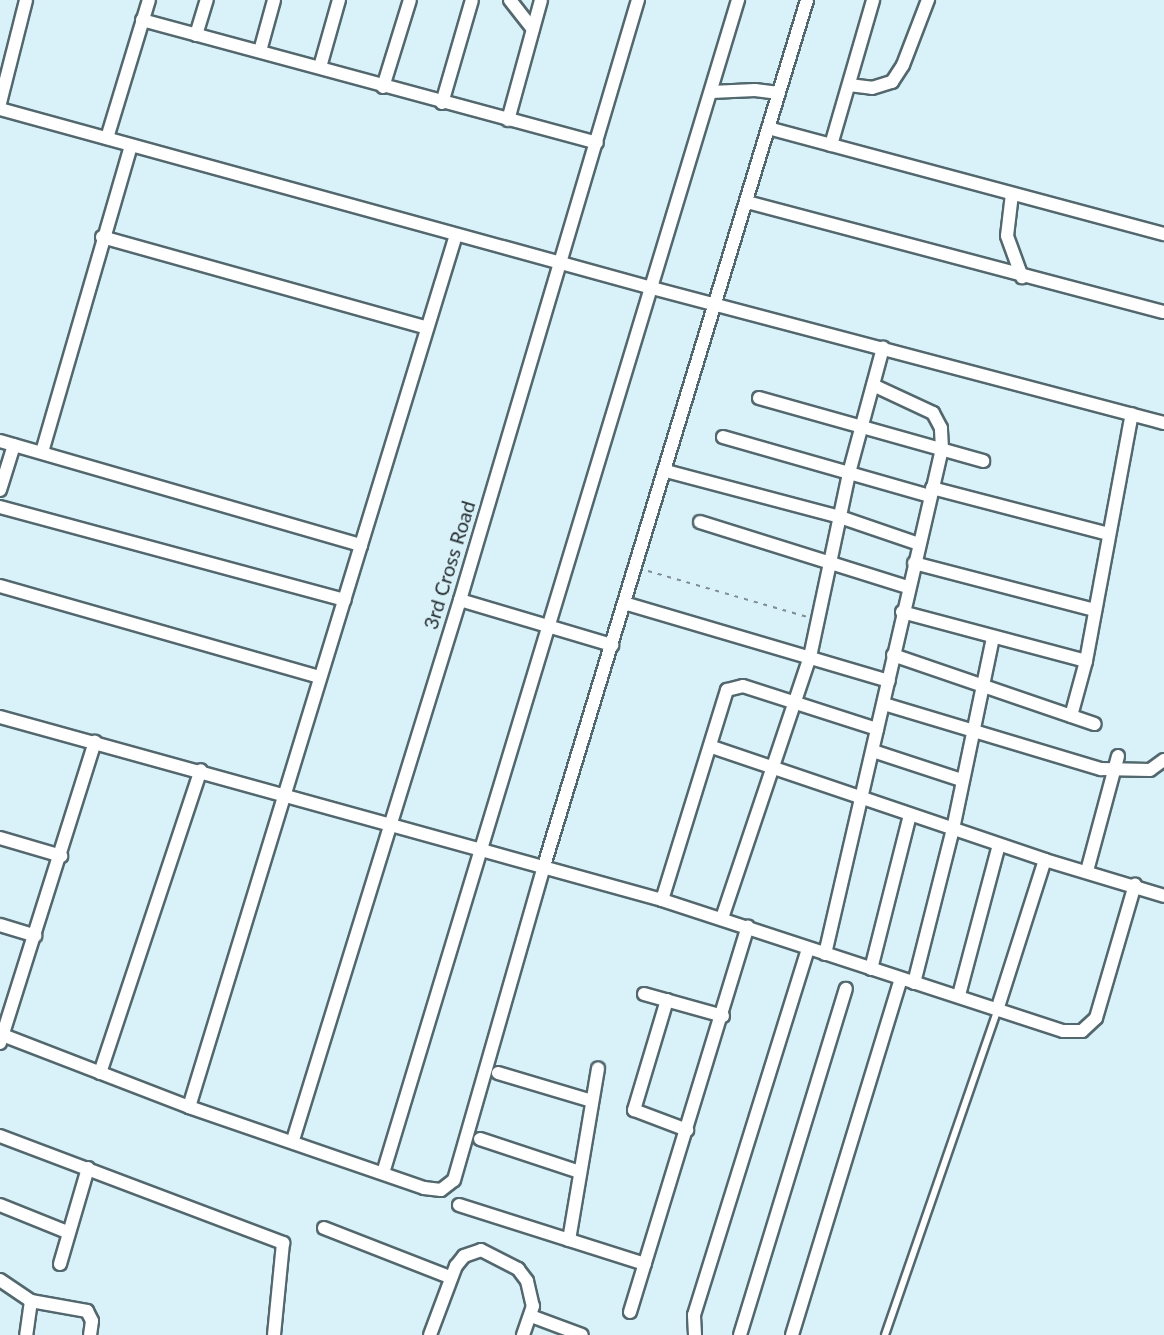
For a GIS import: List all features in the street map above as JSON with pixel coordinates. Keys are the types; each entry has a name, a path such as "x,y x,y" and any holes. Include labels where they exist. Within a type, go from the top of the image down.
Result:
{"street":[{"path":"26,0 0,106 131,146 456,235 1164,423"},
{"path":"107,138 149,0"},
{"path":"196,35 207,0"},
{"path":"260,51 274,0"},
{"path":"320,67 339,0"},
{"path":"383,87 410,0"},
{"path":"442,103 472,0"},
{"path":"510,0 533,29"},
{"path":"508,120 541,0"},
{"name":"3rd Cross Road","path":"293,1140 460,600 638,0"},
{"path":"383,1173 738,0"},
{"path":"95,742 1,1038 189,1107 433,1190 441,1190 454,1180 543,869 637,568 807,0"},
{"path":"831,145 873,0"},
{"path":"849,85 872,88 892,82 903,65 928,0"},
{"path":"142,20 597,143"},
{"path":"711,92 755,90 779,93"},
{"path":"768,128 1164,234"},
{"path":"42,452 102,237 131,146"},
{"path":"1012,194 1007,236 1022,277"},
{"path":"747,202 893,238 1022,277 1164,312"},
{"path":"189,1107 456,235"},
{"path":"102,237 427,328"},
{"path":"722,918 810,657 849,473 883,348"},
{"path":"825,954 942,449 941,428 933,413 873,385"},
{"path":"759,398 983,461"},
{"path":"1071,716 1086,661 1132,414"},
{"path":"723,437 849,473 1109,534"},
{"path":"0,441 361,545"},
{"path":"0,490 14,445"},
{"path":"666,471 840,517 919,544"},
{"path":"0,507 345,600"},
{"path":"700,522 908,587"},
{"path":"914,563 1095,610"},
{"path":"0,586 320,677"},
{"path":"460,600 612,645"},
{"path":"624,603 889,681"},
{"path":"902,612 1086,661"},
{"path":"914,983 953,829 993,637"},
{"path":"893,655 1094,724"},
{"path":"662,900 712,747 724,696 731,687 743,686 877,729"},
{"path":"884,704 1114,772 1150,770 1164,760"},
{"path":"0,717 201,770 480,852 662,900 901,979 998,1007 1063,1031 1082,1031 1096,1018 1135,885"},
{"path":"712,747 999,845 1164,896"},
{"path":"873,751 961,780"},
{"path":"1087,871 1118,756"},
{"path":"100,1073 201,770"},
{"path":"871,969 910,815"},
{"path":"0,838 61,856"},
{"path":"959,995 999,845"},
{"path":"998,1007 1045,860"},
{"path":"0,925 35,936"},
{"path":"630,1312 748,927"},
{"path":"695,1335 694,1315 808,949"},
{"path":"792,1335 901,979"},
{"path":"740,1335 846,989"},
{"path":"644,994 723,1016"},
{"path":"667,1000 634,1110 687,1130"},
{"path":"569,1240 598,1068"},
{"path":"498,1073 592,1101"},
{"path":"0,1136 283,1243 274,1335"},
{"path":"480,1139 580,1172"},
{"path":"60,1264 88,1168"},
{"path":"0,1205 67,1232"},
{"path":"459,1205 645,1264"},
{"path":"324,1228 450,1277"},
{"path":"430,1335 450,1277 464,1256 472,1251 491,1252 518,1269 527,1281 533,1306 523,1335"},
{"path":"0,1280 31,1301 87,1311 92,1321 90,1335"},
{"path":"26,1335 31,1301"},
{"path":"531,1316 582,1335"}],"lane":[{"path":"885,1335 998,1007"}],"path":[{"path":"637,568 816,620"}]}
